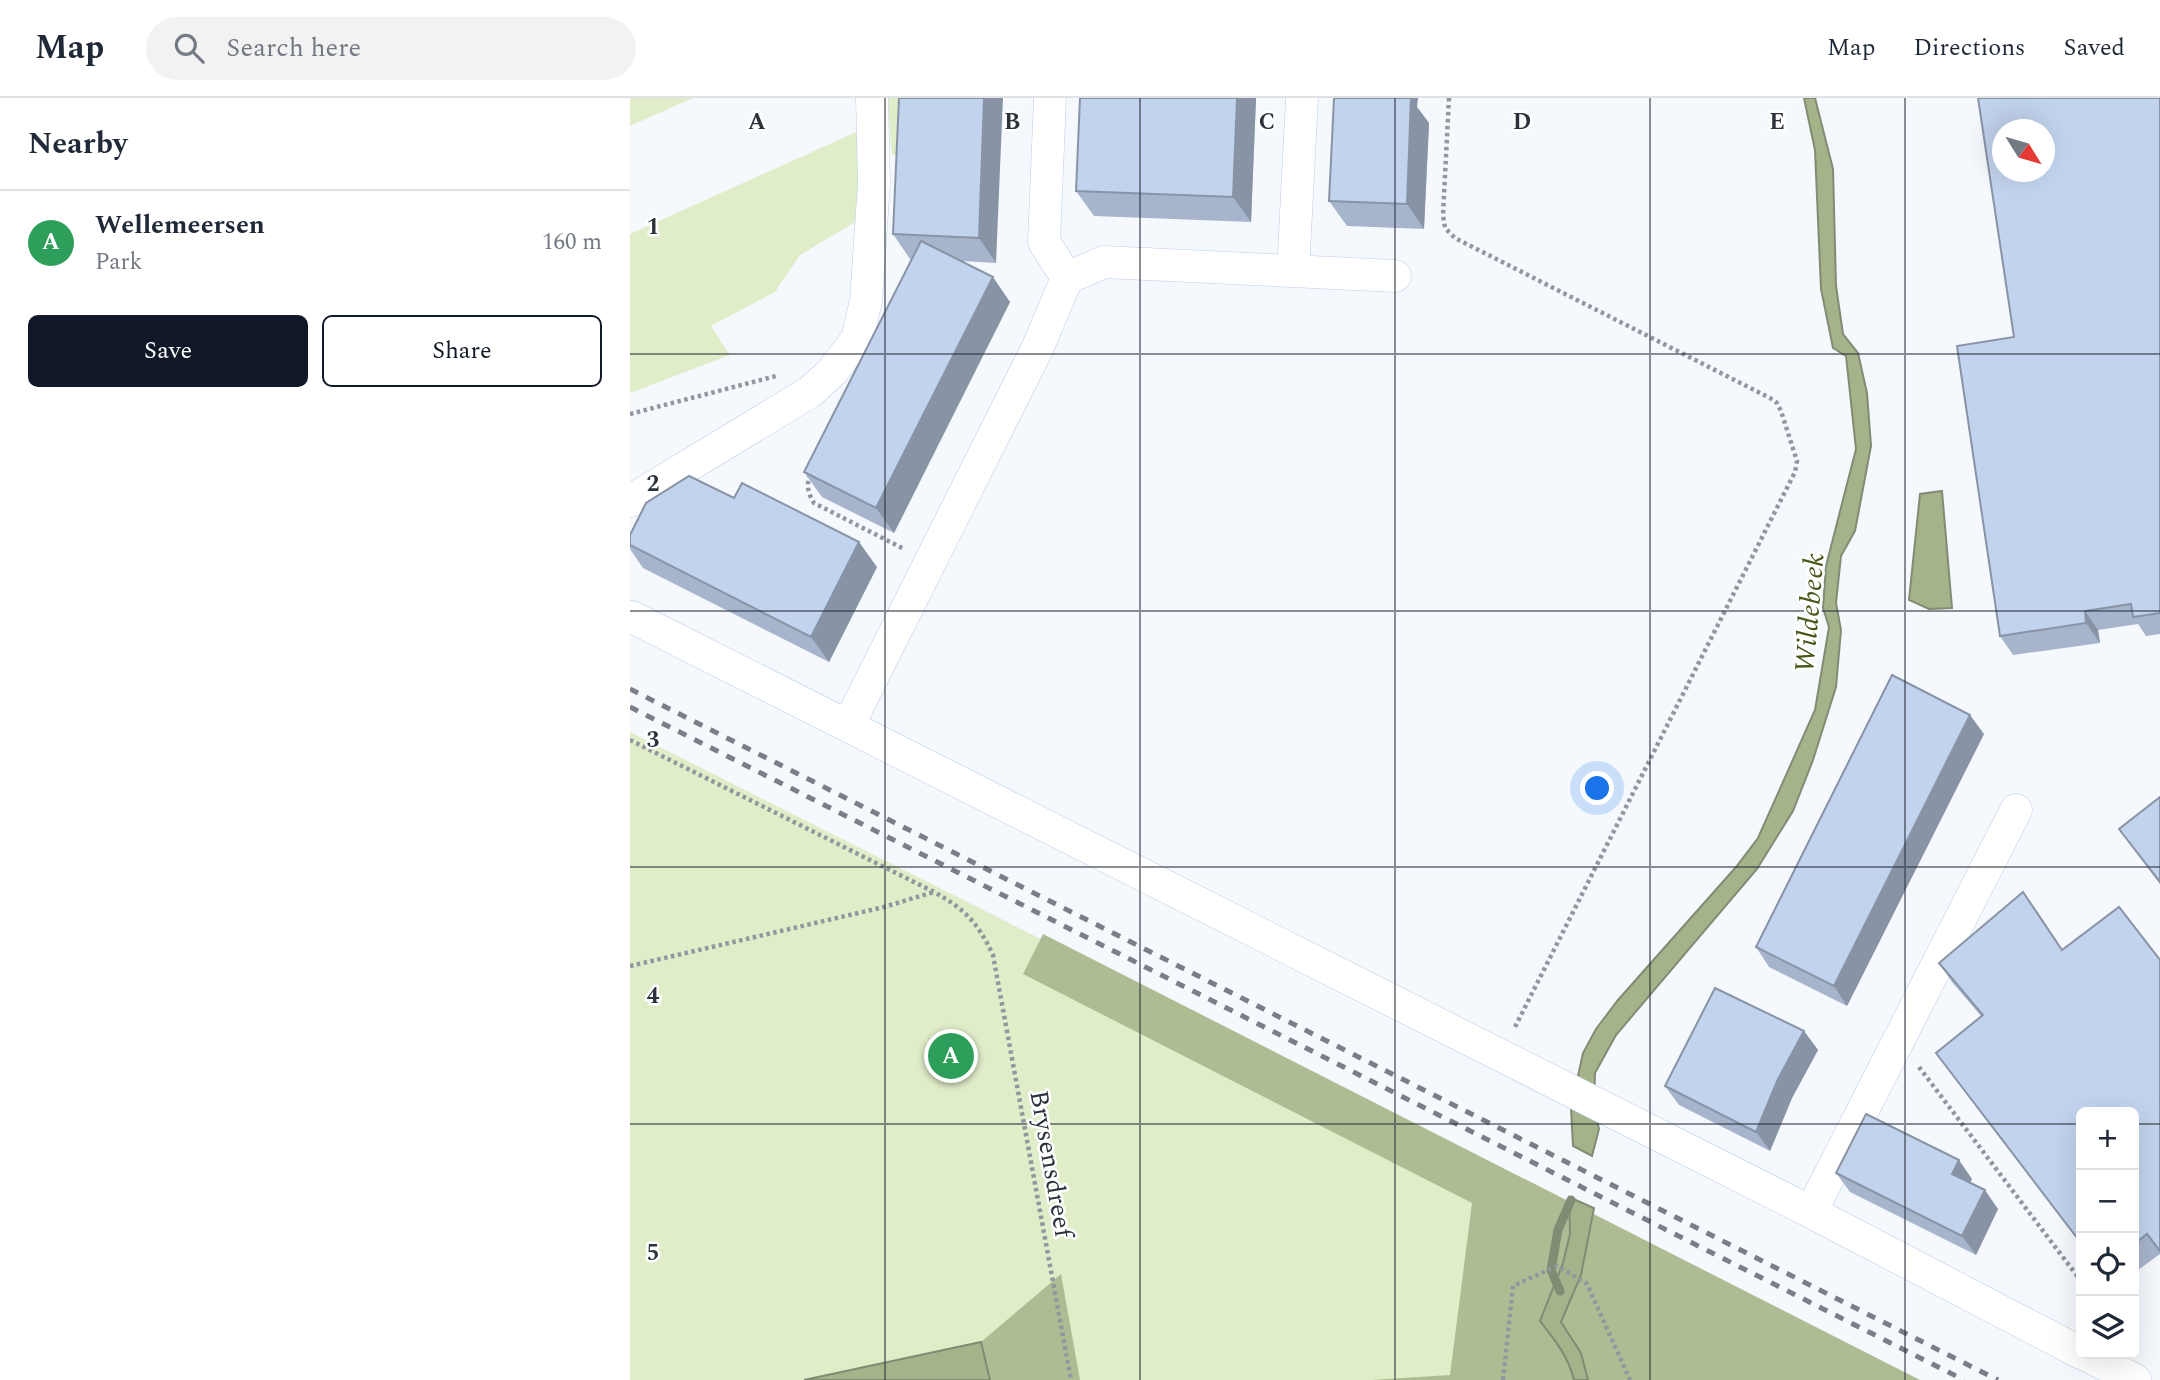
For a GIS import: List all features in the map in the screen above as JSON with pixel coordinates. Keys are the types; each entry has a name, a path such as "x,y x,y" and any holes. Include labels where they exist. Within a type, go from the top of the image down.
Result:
{"street":[{"path":"630,501 810,392 832,372 857,339 866,300 874,183 873,98"},
{"path":"1050,98 1044,242 1067,278"},
{"path":"1293,271 1302,98"},
{"path":"848,726 1037,349 1067,278 1104,262 1395,276"},
{"path":"632,617 1811,1212 2076,1350"},
{"path":"1811,1212 2016,810"},
{"path":"2094,1359 2135,1380"}],"path":[{"path":"1449,98 1443,215 1445,228 1455,238 1770,398 1777,403 1781,411 1797,461 1795,472 1500,1056"},
{"path":"630,414 786,373"},
{"path":"815,465 808,486 814,503 931,563"},
{"name":"Brysensdreef","path":"630,740 934,892 958,905 981,930 993,955 1071,1380"},
{"path":"630,966 884,908 934,892"},
{"path":"1894,1050 1915,1061 2076,1273"},
{"path":"1503,1380 1513,1286 1557,1266 1587,1284 1630,1380"}],"shaded area":[{"path":"630,98 693,98 630,126"},
{"path":"887,98 911,98 907,156 892,155"},
{"path":"1804,98 1815,98 1833,169 1836,286 1843,334 1858,353 1867,393 1871,446 1855,531 1841,556 1836,603 1841,630 1836,687 1813,760 1793,811 1757,869 1616,1035 1595,1073 1594,1107 1599,1129 1592,1156 1573,1146 1571,1108 1583,1053 1596,1029 1618,1000 1736,867 1758,838 1815,710 1829,627 1823,608 1826,566 1856,449 1846,356 1833,348 1821,289 1815,150"},
{"path":"863,129 857,221 800,255 775,292 711,326 730,355 630,393 630,234"},
{"path":"1942,491 1952,608 1929,609 1909,600 1920,494"},
{"path":"630,732 1916,1380 630,1380"},
{"path":"1043,934 1920,1380 1371,1380 1450,1375 1472,1203 1023,974"},
{"path":"1569,1197 1594,1208 1581,1275 1561,1322 1581,1353 1588,1380 1574,1380 1565,1356 1540,1321 1563,1263 1570,1234"},
{"path":"1061,1274 1080,1380 990,1380 981,1342"},
{"path":"981,1342 990,1380 804,1380"}],"building":[{"path":"899,98 984,98 979,238 893,234"},
{"path":"1080,98 1237,98 1233,197 1076,191"},
{"path":"1334,98 1411,98 1407,204 1329,201"},
{"path":"1978,98 2160,98 2160,613 2133,617 2131,604 2085,611 2086,623 2000,636 1957,346 2014,337"},
{"path":"921,241 993,277 876,508 804,472"},
{"path":"689,476 734,498 742,483 859,542 811,637 630,545 630,535 646,503"},
{"path":"1892,675 1970,715 1834,986 1756,947"},
{"path":"2160,797 2160,882 2119,829"},
{"path":"2023,892 2062,950 2119,907 2160,960 2160,1251 2147,1234 2139,1240 2139,1107 2076,1107 2076,1236 1936,1053 1983,1015 1939,963"},
{"path":"1715,988 1804,1031 1778,1079 1756,1132 1665,1086"},
{"path":"1866,1114 1959,1160 1952,1174 1985,1190 1962,1236 1836,1173"}],"waterway":[{"name":"Wildebeek","path":"1560,1291 1551,1270 1558,1230 1571,1200"}],"railway":[{"path":"630,689 1998,1380"},
{"path":"630,707 1964,1380"}],"place":[{"name":"Wellemeersen","path":"951,1056"}]}
